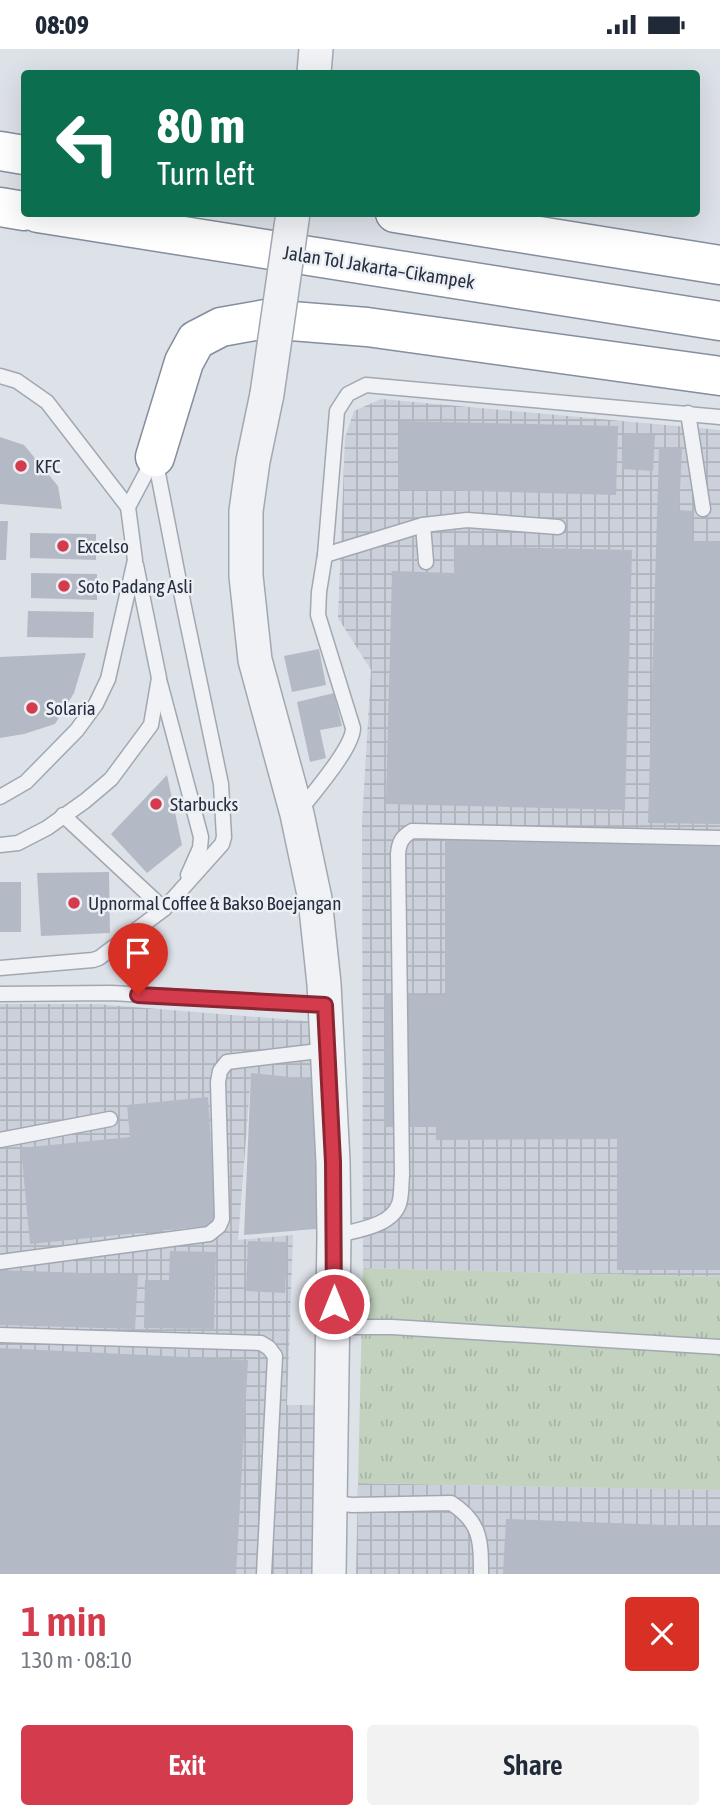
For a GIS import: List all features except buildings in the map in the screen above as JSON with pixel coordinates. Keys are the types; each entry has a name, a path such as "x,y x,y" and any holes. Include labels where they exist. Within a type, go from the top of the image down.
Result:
{"highway":[{"path":"0,151 21,154"},
{"path":"0,207 21,210"},
{"name":"Jalan Tol Jakarta–Cikampek","path":"63,217 720,321"},
{"path":"420,217 720,265"},
{"path":"155,457 184,362 196,340 221,327 266,319 367,327 720,376"}],"street":[{"path":"314,70 316,49"},
{"path":"292,217 267,394 246,511 246,576 255,660 297,814 315,899 325,1005 334,1236 329,1574"}],"lane":[{"path":"0,376 17,381 47,402 128,507 135,560 159,678 201,837 195,862 180,892"},
{"path":"297,814 353,735 318,615 337,411 348,394 366,385 720,417"},
{"path":"688,413 703,509"},
{"path":"128,507 155,457"},
{"path":"0,968 100,958 164,909 222,844 225,830 221,784 155,457"},
{"path":"325,555 423,525 467,520 558,527"},
{"path":"423,525 426,562"},
{"path":"0,797 26,782 77,730 96,704 108,679 135,560"},
{"path":"0,845 18,843 47,828 86,801 111,779 151,725 159,678"},
{"path":"63,815 164,909"},
{"path":"334,1236 379,1223 391,1215 400,1202 402,1175 398,854 400,841 405,835 412,831 720,838"},
{"path":"0,995 111,993 325,1005"},
{"path":"0,1262 209,1234 219,1226 222,1219 218,1082 220,1071 227,1062 327,1050"},
{"path":"0,1140 110,1119"},
{"path":"334,1327 393,1327 720,1347"},
{"path":"0,1335 261,1343 269,1348 275,1356 264,1574"},
{"path":"330,1503 451,1503 463,1510 478,1531 481,1574"}],"shaded area":[{"path":"381,399 720,430 720,1277 363,1268 362,822 371,670 338,618 345,438 354,411"},
{"path":"0,1004 97,1004 318,1022 319,1080 251,1074 238,1240 293,1235 287,1405 322,1405 317,1574 0,1574"},
{"path":"358,1483 720,1490 720,1574 356,1574"}],"green space":[{"path":"363,1268 720,1277 720,1490 358,1483"}],"place":[{"name":"KFC","path":"21,466"},
{"name":"Excelso","path":"63,546"},
{"name":"Soto Padang Asli","path":"64,586"},
{"name":"Solaria","path":"32,708"},
{"name":"Starbucks","path":"156,804"},
{"name":"Upnormal Coffee & Bakso Boejangan","path":"74,903"}],"route":[{"path":"138,995 325,1005 333,1162 334,1304"}]}
